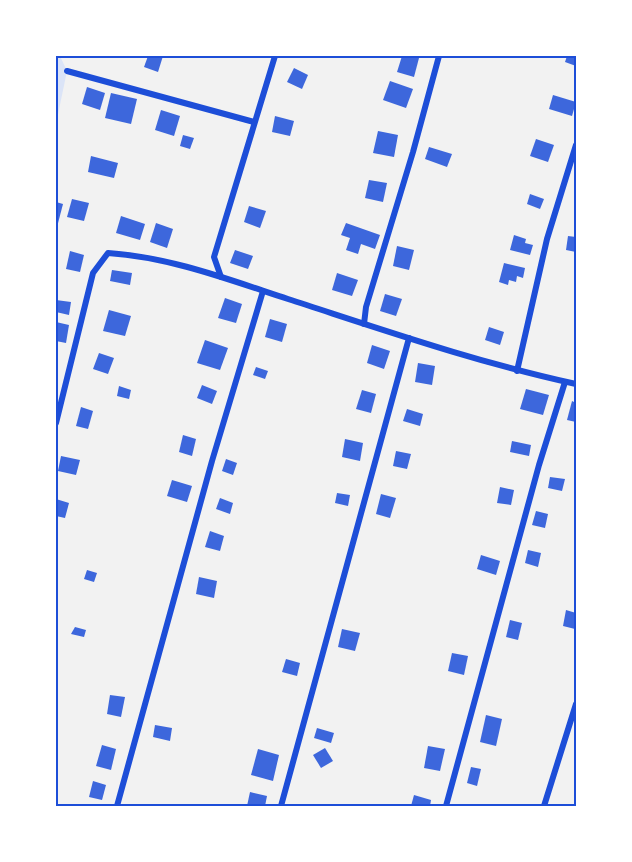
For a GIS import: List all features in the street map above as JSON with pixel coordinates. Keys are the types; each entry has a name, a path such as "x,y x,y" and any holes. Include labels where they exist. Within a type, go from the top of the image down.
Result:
{"street":[{"path":"221,277 214,257 275,56"},
{"path":"364,324 366,307 413,152 439,56"},
{"path":"67,71 254,122"},
{"path":"517,371 547,239 576,145"},
{"path":"56,423 93,273 108,253 141,255 221,277 517,371 576,384"},
{"path":"117,807 212,461 263,291"},
{"path":"281,807 409,338"},
{"path":"446,807 538,465 565,382"},
{"path":"544,807 576,704"}],"shaded area":[{"path":"56,56 60,56 67,71 56,124"}],"building":[{"path":"148,56 163,56 158,72 144,67"},
{"path":"402,56 419,58 414,77 397,72"},
{"path":"567,56 576,56 576,66 565,62"},
{"path":"294,68 308,75 302,89 287,82"},
{"path":"390,81 413,89 406,108 383,100"},
{"path":"87,87 105,93 100,110 82,104"},
{"path":"111,93 137,99 131,124 105,118"},
{"path":"553,95 576,102 572,116 549,109"},
{"path":"161,110 180,116 174,136 155,130"},
{"path":"275,116 294,121 290,136 272,132"},
{"path":"378,131 398,135 394,157 373,153"},
{"path":"183,135 194,138 190,149 180,146"},
{"path":"536,139 554,145 548,162 530,156"},
{"path":"429,147 452,154 447,167 425,159"},
{"path":"91,156 118,163 114,178 88,172"},
{"path":"369,180 387,183 383,202 365,198"},
{"path":"530,194 544,199 540,209 527,204"},
{"path":"72,199 89,203 84,221 67,217"},
{"path":"56,202 63,204 57,227 56,226"},
{"path":"249,206 266,211 260,228 244,222"},
{"path":"121,216 145,224 140,240 116,233"},
{"path":"156,223 173,229 167,248 150,242"},
{"path":"346,223 380,235 375,249 361,244 358,254 346,250 350,238 341,235"},
{"path":"514,235 526,239 525,243 533,245 530,255 510,250"},
{"path":"568,236 576,237 576,252 566,250"},
{"path":"397,246 414,250 409,270 393,266"},
{"path":"235,250 253,256 248,269 230,263"},
{"path":"70,251 84,255 80,272 66,269"},
{"path":"504,263 525,268 523,278 517,276 516,282 509,280 508,285 499,282"},
{"path":"112,270 132,273 130,285 110,281"},
{"path":"337,273 358,280 352,296 332,290"},
{"path":"385,294 402,299 396,316 380,311"},
{"path":"225,298 242,304 236,323 218,318"},
{"path":"56,300 71,302 69,315 56,312"},
{"path":"109,310 131,316 125,336 103,331"},
{"path":"270,319 287,324 282,342 265,337"},
{"path":"56,322 69,325 66,343 56,341"},
{"path":"489,327 504,332 500,345 485,340"},
{"path":"205,340 228,348 220,370 197,363"},
{"path":"372,345 390,351 384,369 367,363"},
{"path":"99,353 114,358 108,374 93,369"},
{"path":"418,363 435,366 432,385 415,382"},
{"path":"256,367 268,371 265,379 253,375"},
{"path":"202,385 217,391 212,404 197,398"},
{"path":"119,386 131,390 129,399 117,396"},
{"path":"526,389 549,395 543,415 520,409"},
{"path":"362,390 376,394 371,413 356,409"},
{"path":"572,401 576,403 576,422 567,420"},
{"path":"81,407 93,411 88,429 76,426"},
{"path":"407,409 423,414 420,426 403,421"},
{"path":"183,435 196,439 192,456 179,452"},
{"path":"345,439 363,443 360,461 342,457"},
{"path":"512,441 531,445 529,456 510,452"},
{"path":"396,451 411,454 407,469 393,466"},
{"path":"61,456 80,460 76,475 58,471"},
{"path":"226,459 237,463 233,475 222,471"},
{"path":"550,477 565,479 562,491 548,488"},
{"path":"172,480 192,486 187,502 167,496"},
{"path":"500,487 514,490 511,505 497,503"},
{"path":"337,493 350,495 348,506 335,503"},
{"path":"381,494 396,498 390,518 376,514"},
{"path":"220,498 233,503 230,514 216,509"},
{"path":"56,499 69,503 65,518 56,516"},
{"path":"536,511 548,514 545,528 532,525"},
{"path":"210,531 224,536 220,551 205,547"},
{"path":"528,550 541,553 538,567 525,563"},
{"path":"481,555 500,561 496,575 477,569"},
{"path":"87,570 97,573 94,582 84,579"},
{"path":"199,577 217,581 214,598 196,594"},
{"path":"566,610 576,613 575,629 563,626"},
{"path":"510,620 522,623 518,640 506,637"},
{"path":"75,627 86,630 84,637 71,634"},
{"path":"342,629 360,633 355,651 338,647"},
{"path":"452,653 468,656 464,675 448,671"},
{"path":"286,659 300,663 297,676 282,672"},
{"path":"110,695 125,697 121,717 107,714"},
{"path":"486,715 502,719 496,746 480,742"},
{"path":"155,725 172,728 170,741 153,737"},
{"path":"317,728 334,733 331,743 314,738"},
{"path":"102,745 116,749 111,770 96,766"},
{"path":"428,746 445,749 440,771 424,768"},
{"path":"325,748 333,761 321,768 313,755"},
{"path":"258,749 279,755 273,781 251,775"},
{"path":"471,767 481,769 477,786 467,783"},
{"path":"93,781 106,785 102,800 89,797"},
{"path":"250,792 267,796 265,806 247,806"},
{"path":"414,795 431,800 430,806 411,806"}]}
